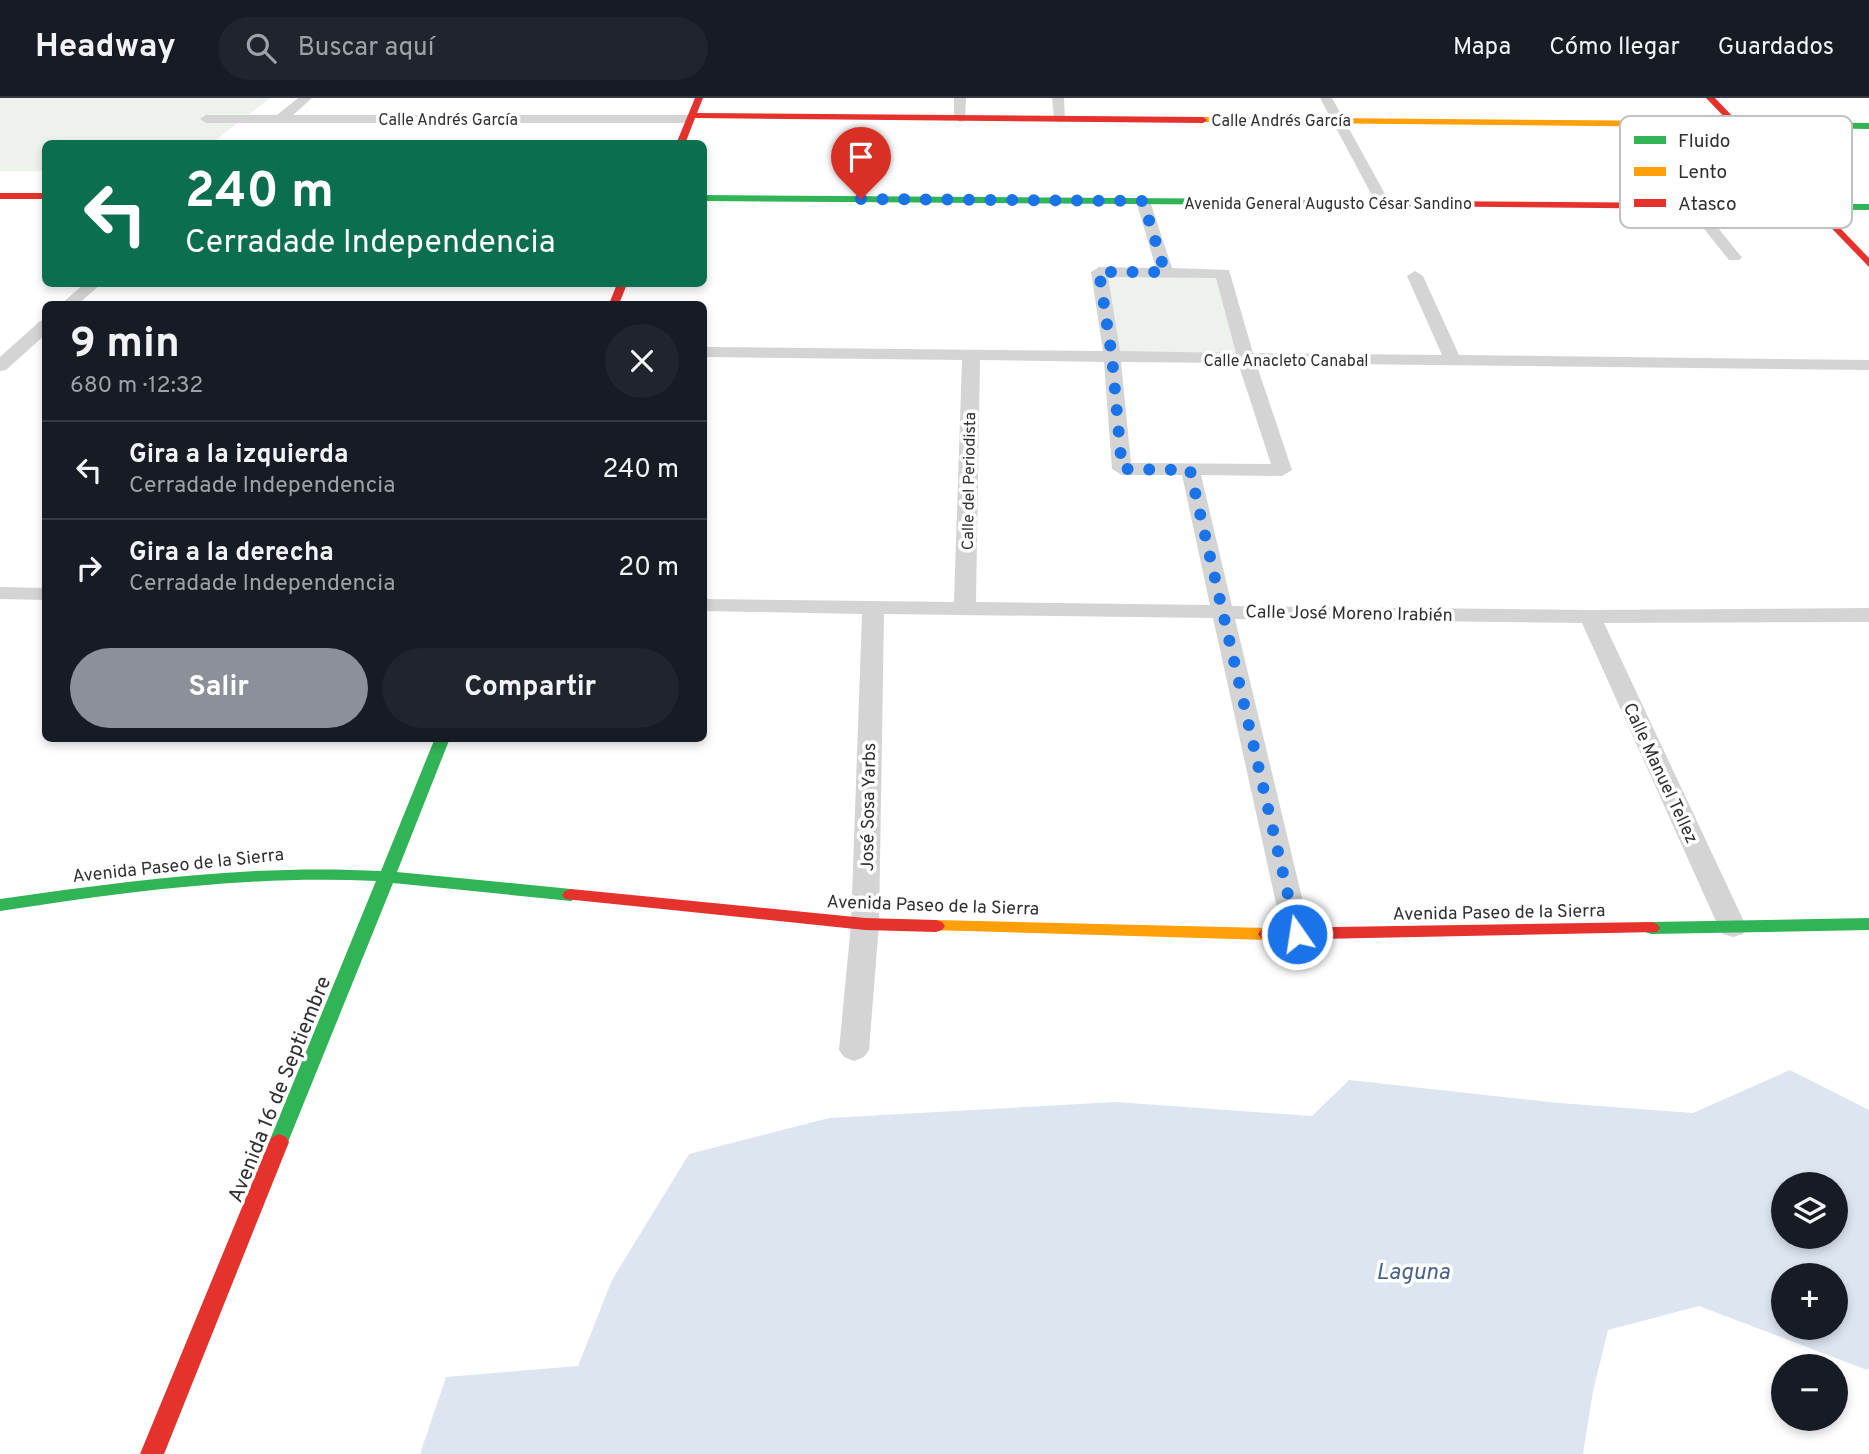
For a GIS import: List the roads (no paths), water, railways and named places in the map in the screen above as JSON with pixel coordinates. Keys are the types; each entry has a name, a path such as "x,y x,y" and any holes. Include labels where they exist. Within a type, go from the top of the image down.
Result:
{"main road":[{"path":"682,140 699,98"},
{"path":"1710,98 1727,116"},
{"path":"1742,107 1751,116"},
{"name":"Calle Andrés García","path":"691,117 1620,123"},
{"path":"0,186 42,186"},
{"name":"Avenida General Augusto César Sandino","path":"707,187 1620,204"},
{"path":"0,196 42,196"},
{"name":"Avenida General Augusto César Sandino","path":"707,198 1143,201 1620,199"},
{"path":"1852,218 1860,226"},
{"path":"1835,228 1869,264"},
{"name":"Avenida 16 de Septiembre","path":"152,1454 441,742"},
{"name":"Avenida Paseo de la Sierra","path":"0,905 245,874 316,872 865,924 1297,934 1869,924"}],"street":[{"path":"281,118 306,98"},
{"path":"960,98 960,118"},
{"path":"1058,98 1060,118"},
{"path":"1326,98 1380,198"},
{"name":"Calle Andrés García","path":"206,119 691,117"},
{"path":"1143,201 1165,272"},
{"path":"1711,228 1734,257"},
{"path":"1099,272 1165,272 1223,273 1246,360 1282,470 1122,469 1112,357 1099,272"},
{"path":"1415,276 1453,360"},
{"path":"73,301 89,287"},
{"path":"0,366 8,352 42,328"},
{"path":"8,352 42,351"},
{"name":"Calle Anacleto Canabal","path":"707,352 1869,365"},
{"name":"Calle del Periodista","path":"965,606 971,356"},
{"path":"1190,470 1297,934"},
{"path":"0,593 42,594"},
{"name":"Calle José Moreno Irabién","path":"707,605 965,606 1590,617 1869,615"},
{"name":"José Sosa Yarbs","path":"854,1050 865,924 873,606"},
{"name":"Calle Manuel Tellez","path":"1590,617 1733,928"}],"water":[{"name":"Laguna","path":"1790,1070 1869,1110 1869,1368 1867,1370 1848,1363 1848,1354 1825,1354 1788,1340 1848,1340 1848,1263 1771,1263 1771,1333 1699,1306 1608,1330 1593,1391 1583,1454 420,1454 446,1377 578,1366 612,1280 689,1154 829,1118 1116,1102 1312,1116 1349,1080 1559,1103 1693,1113"}]}
